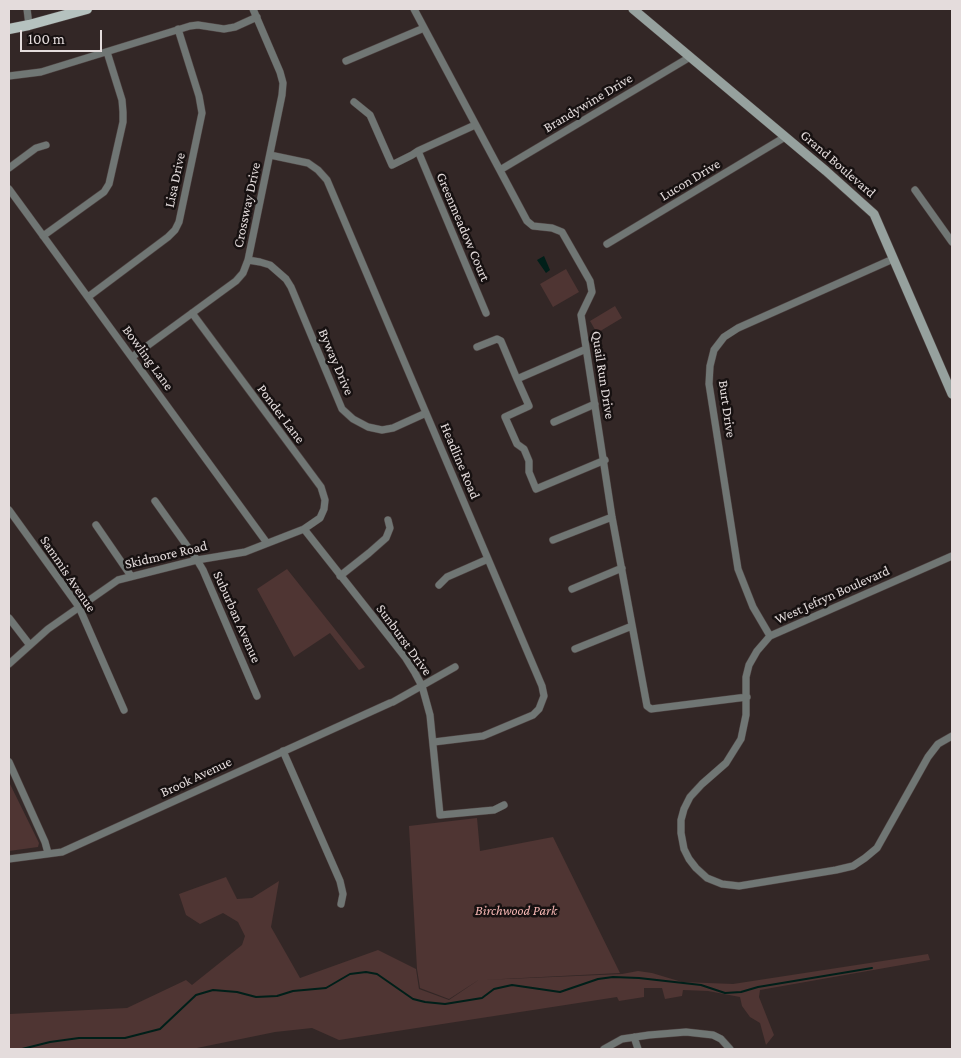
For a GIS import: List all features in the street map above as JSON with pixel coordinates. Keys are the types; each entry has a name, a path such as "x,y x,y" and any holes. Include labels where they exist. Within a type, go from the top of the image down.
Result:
{"main road":[{"path":"9,29 87,9"}],"street":[{"path":"26,9 29,25"},
{"name":"Crossway Drive","path":"132,357 236,281 243,273 248,260 283,83 253,9"},
{"name":"Quail Run Drive","path":"414,9 530,224 562,232 590,281 592,292 581,315 612,517 647,706 651,709 747,698"},
{"name":"Grand Boulevard","path":"633,9 874,214 952,394"},
{"path":"9,76 42,72 178,29 198,25 212,28 230,28 257,17"},
{"path":"346,61 424,28"},
{"name":"Lisa Drive","path":"88,297 168,237 175,230 178,222 202,114 199,96 178,29"},
{"path":"43,236 104,192 109,184 124,112 107,52"},
{"name":"Brandywine Drive","path":"500,170 690,57"},
{"path":"354,102 370,115 392,165 418,151 476,126"},
{"name":"Lucon Drive","path":"607,244 785,137"},
{"path":"9,168 36,148 46,144"},
{"name":"Greenmeadow Court","path":"418,151 486,312"},
{"name":"Headline Road","path":"270,155 308,163 327,180 542,686 544,696 539,708 533,715 483,736 434,742"},
{"name":"Bowling Lane","path":"9,189 267,543"},
{"path":"915,190 952,242"},
{"name":"Burt Drive","path":"770,636 753,607 738,568 709,384 710,366 714,350 724,337 738,328 893,259"},
{"name":"Byway Drive","path":"248,260 270,265 286,279 342,409 353,419 368,427 382,430 393,428 426,413"},
{"name":"Ponder Lane","path":"192,313 321,488 325,500 324,510 320,518 304,529"},
{"path":"477,347 497,339 501,341 517,379 528,406 506,417 517,444 524,449 527,456 529,472 536,489 604,460"},
{"path":"517,379 586,349"},
{"path":"554,422 595,404"},
{"name":"Suburban Avenue","path":"155,501 197,560 257,696"},
{"name":"Sammis Avenue","path":"9,510 79,607 124,710"},
{"path":"552,540 612,517"},
{"path":"340,576 386,538 390,528 388,520"},
{"path":"96,525 131,576"},
{"name":"Skidmore Road","path":"9,664 29,644 118,580 197,560 245,552 304,529"},
{"name":"Sunburst Drive","path":"304,529 416,673 430,714 440,815 494,810 504,805"},
{"name":"West Jefryn Boulevard","path":"952,556 770,636 757,651 749,665 746,677 745,728 741,739 726,763 690,797 684,809 681,820 684,849 696,868 707,878 722,884 739,886 853,866 877,848 928,757 938,744 952,736"},
{"path":"439,585 447,577 488,559"},
{"path":"572,589 622,568"},
{"path":"9,618 29,644"},
{"path":"575,650 632,626"},
{"name":"Brook Avenue","path":"9,859 62,852 392,703 455,667"},
{"path":"283,751 340,881 343,894 341,904"},
{"path":"9,762 45,842 48,854"},
{"path":"604,1049 622,1039 686,1032 705,1034 721,1039 730,1049"},
{"path":"634,1037 638,1049"}],"green space":[{"path":"566,269 579,292 553,307 540,284"},
{"path":"615,306 622,318 597,333 590,321"},
{"path":"287,569 365,667 359,670 330,633 294,657 257,589"},
{"path":"9,782 39,843 38,847 9,851"},
{"name":"Birchwood Park","path":"477,818 480,851 553,837 620,973 483,980 622,974 638,971 682,982 733,984 928,954 930,960 760,990 759,997 774,1035 766,1045 760,1023 750,1017 742,1006 740,997 708,991 683,990 682,996 665,999 662,988 644,988 644,997 619,1001 617,997 339,1040 312,1028 275,1032 192,1049 9,1049 9,1012 10,1014 127,1008 186,980 192,985 242,945 245,936 238,922 223,913 200,924 186,915 179,894 226,877 237,899 252,898 279,881 271,927 300,978 378,950 416,969 419,989 449,1000 480,979 449,999 420,988 417,969 409,826"}],"water":[{"path":"544,256 550,270 546,273 537,260"}],"waterway":[{"path":"22,1049 50,1042 79,1038 125,1038 160,1029 196,995 213,990 237,992 256,997 277,996 293,991 326,988 350,974 366,972 377,974 413,999 445,1004 482,998 494,989 512,985 560,992 598,979 613,977 701,985 725,993 741,992 758,987 872,968"}]}
